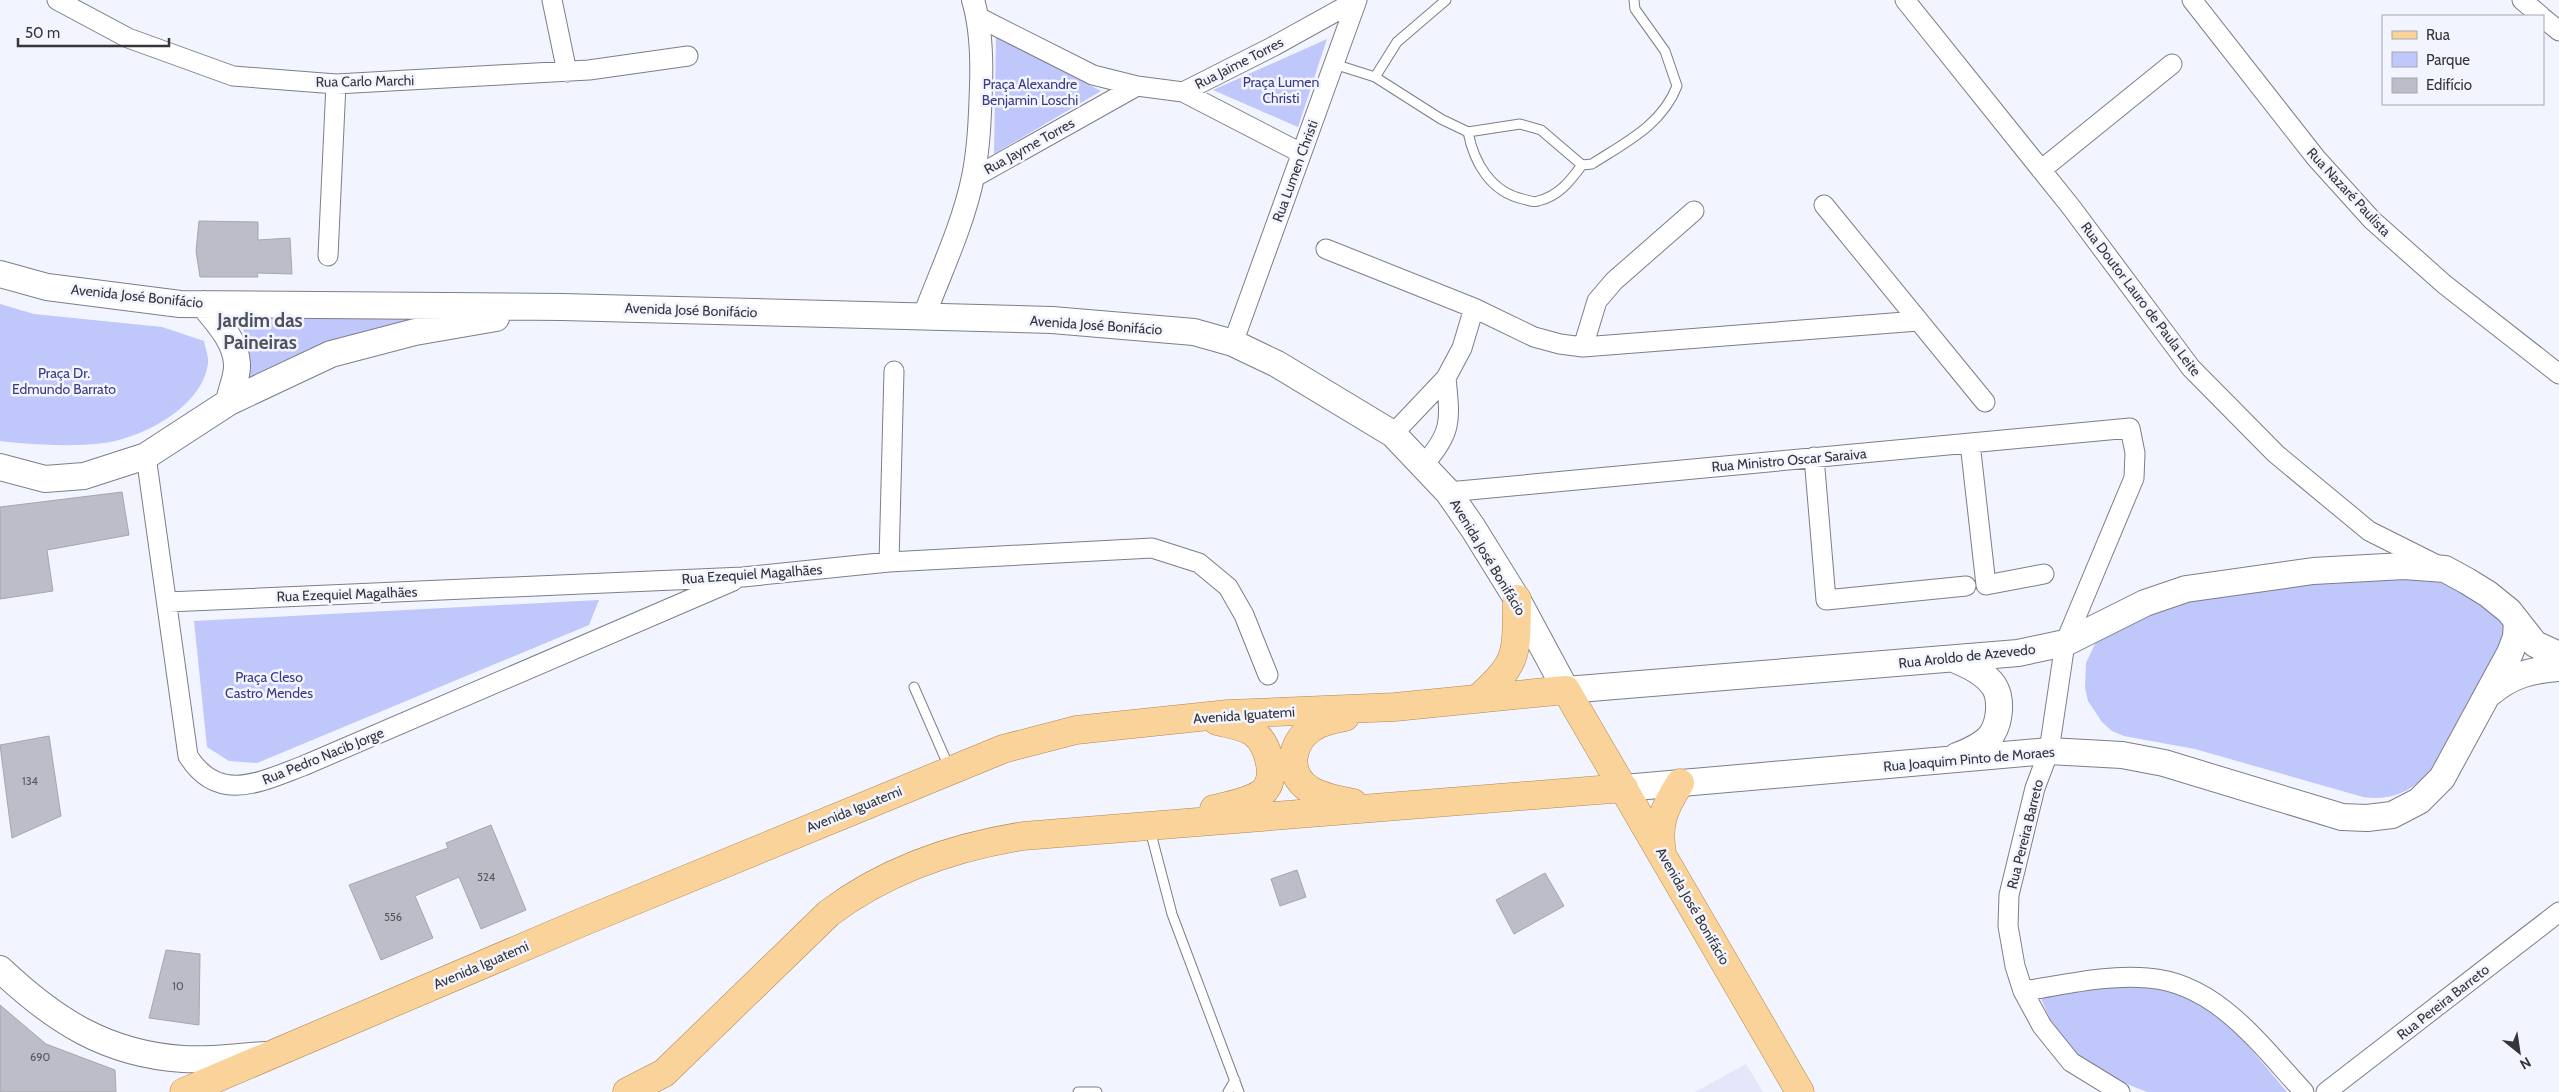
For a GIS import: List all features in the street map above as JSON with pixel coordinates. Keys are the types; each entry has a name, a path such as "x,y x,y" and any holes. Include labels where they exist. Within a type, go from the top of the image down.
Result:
{"main road":[{"name":"Avenida José Bonifácio","path":"0,274 47,287 180,304 562,307 1052,320 1194,332 1233,342 1277,364 1393,434 1424,464 1448,492 1473,528 1517,599 1566,690 1800,1092"},
{"path":"203,304 220,324 233,346 237,364 229,402"},
{"path":"0,468 45,479 84,476 146,456 229,402 331,354 415,332 562,307"},
{"name":"Rua Aroldo de Azevedo","path":"1566,690 2018,654 2065,643 2146,602 2186,589 2215,583 2363,568 2404,566 2445,569 2488,594 2517,621 2535,644 2559,655"},
{"path":"1477,699 1500,679 1511,664 1516,645 1517,599"},
{"name":"Rua Joaquim Pinto de Moraes","path":"1624,788 2049,751 2122,755 2164,763 2342,817 2367,818 2392,814 2419,801 2442,778 2484,697 2510,653 2516,637 2517,621"},
{"path":"1939,762 1970,752 1992,734 2000,708 1994,686 1978,670 1956,660"},
{"path":"2484,697 2512,677 2533,670 2559,668"},
{"name":"Avenida Iguatemi","path":"184,1092 270,1054 1003,749 1076,730 1205,717 1395,707 1566,690"},
{"path":"1376,808 1344,801 1309,789 1296,776 1293,766 1294,753 1298,741 1312,727 1329,720 1395,707"},
{"path":"1153,826 1250,799 1265,790 1268,784 1271,777 1266,747 1254,732 1205,717"},
{"path":"1662,854 1659,833 1662,817 1666,805 1680,782"},
{"path":"627,1092 664,1073 829,913 850,897 913,865 985,842 1023,836 1624,788"},
{"path":"0,969 34,1001 78,1030 121,1049 184,1060 270,1054"}],"street":[{"name":"Rua Carlo Marchi","path":"57,0 128,38 233,76 336,84 567,72 688,56"},
{"path":"552,0 567,72"},
{"name":"Rua Lumen Christi","path":"1233,342 1356,0"},
{"name":"Rua Jaime Torres","path":"976,9 1093,75 1137,86 1183,92 1274,46 1356,0"},
{"name":"Rua Doutor Lauro de Paula Leite","path":"1905,0 2041,170 2191,368 2276,454 2369,532 2445,569"},
{"name":"Rua Nazaré Paulista","path":"2192,0 2316,158 2372,220 2444,284 2559,374"},
{"path":"2522,0 2540,15"},
{"path":"924,316 958,229 973,178 980,130 982,69 976,9"},
{"path":"2544,19 2559,31"},
{"path":"2041,170 2172,64"},
{"path":"328,256 336,84"},
{"name":"Rua Jayme Torres","path":"973,178 1137,86"},
{"path":"1183,92 1301,153"},
{"path":"1824,206 1985,402"},
{"path":"1583,347 1597,301 1614,280 1694,211"},
{"path":"1326,249 1474,308 1534,337 1583,347 1918,321"},
{"path":"1393,434 1446,378 1462,348 1474,308"},
{"path":"889,562 894,371"},
{"path":"1424,464 1440,446 1450,420 1446,378"},
{"name":"Rua Ministro Oscar Saraiva","path":"1448,492 2130,428"},
{"name":"Rua Pereira Barreto","path":"2120,1092 2071,1062 2042,1026 2024,991 2015,966 2008,926 2009,895 2035,788 2049,751 2065,643 2134,478 2135,453 2130,428"},
{"path":"1970,443 1986,584 2044,574"},
{"name":"Rua Pedro Nacib Jorge","path":"146,456 188,756 197,771 217,784 255,784 303,766 743,577"},
{"path":"1814,457 1826,600 1966,586"},
{"name":"Rua Ezequiel Magalhães","path":"167,602 743,577 889,562 1152,548 1199,563 1228,586 1244,615 1268,675"},
{"name":"Rua Pereira Barreto","path":"2326,1092 2559,912"},
{"path":"2024,991 2107,978 2150,978 2192,988 2225,1009 2304,1092"}],"lane":[{"path":"1375,77 1397,42 1446,0"},
{"path":"1334,64 1375,77 1441,119 1468,132 1520,124 1541,130 1582,165 1592,164 1652,124 1671,102 1677,86 1665,51 1634,9 1634,0"},
{"path":"1468,132 1472,152 1490,182 1511,196 1536,202 1555,194 1569,184 1582,165"},
{"path":"914,687 950,770"},
{"path":"1153,826 1172,914 1239,1092"},
{"path":"1228,1092 1235,1080"},
{"path":"1078,1092 1097,1092"}],"shaded area":[{"path":"1746,1064 1763,1092 1695,1092"}],"green space":[{"name":"Praça Alexandre Benjamin Loschi","path":"996,36 1101,91 994,154"},
{"name":"Praça Lumen Christi","path":"1327,39 1298,127 1213,90"},
{"name":"Praça Dr. Edmundo Barrato","path":"0,304 34,314 162,327 204,341 208,363 204,379 183,406 168,418 136,435 104,443 91,444 65,445 0,441"},
{"path":"236,314 456,315 248,381 248,346 244,331"},
{"path":"2434,575 2498,612 2507,631 2497,662 2431,770 2409,789 2392,796 2383,798 2363,797 2195,749 2124,736 2112,731 2102,722 2088,701 2085,688 2086,663 2097,640 2137,616 2225,589"},
{"name":"Praça Cleso Castro Mendes","path":"599,600 589,625 257,763 229,761 207,747 194,621"},
{"path":"2137,984 2188,993 2223,1016 2287,1092 2148,1092 2135,1087 2109,1076 2074,1052 2056,1031 2040,996 2086,987"}],"building":[{"path":"199,221 258,222 258,240 290,238 292,274 257,273 258,277 200,277 196,251"},
{"path":"122,492 129,535 47,550 53,591 0,599 0,507"},
{"path":"49,736 61,816 12,838 0,745"},
{"path":"491,825 526,910 481,929 459,877 415,896 433,938 381,960 349,885 448,848 446,843"},
{"path":"1297,870 1306,897 1280,906 1271,879"},
{"path":"1545,873 1564,906 1514,934 1496,900"},
{"path":"166,950 200,954 199,1025 149,1018"},
{"path":"0,1005 46,1044 115,1070 116,1092 0,1092"}],"district":[{"name":"Jardim das Paineiras","path":"260,331"}]}
